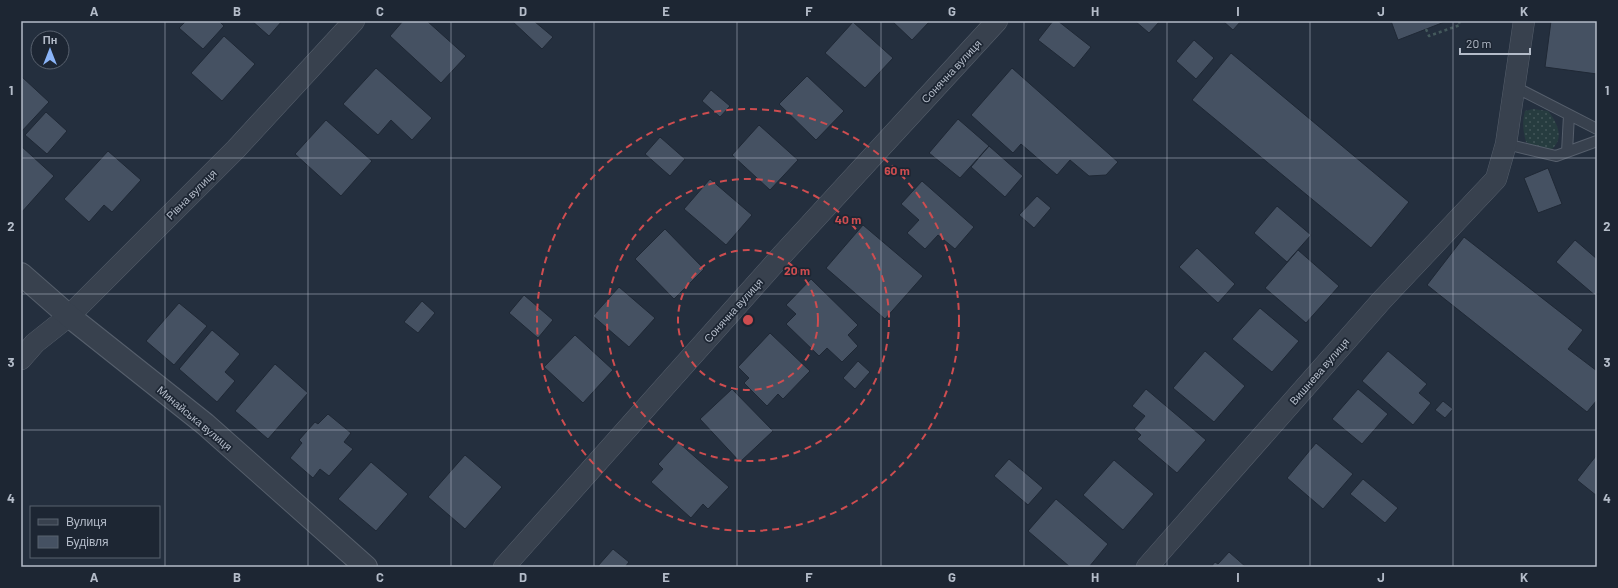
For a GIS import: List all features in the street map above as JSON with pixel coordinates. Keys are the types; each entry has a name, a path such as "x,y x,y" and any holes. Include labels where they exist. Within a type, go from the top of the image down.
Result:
{"street":[{"name":"Рівна вулиця","path":"21,359 35,343 69,316 236,149 354,21"},
{"name":"Сонячна вулиця","path":"504,567 782,254 997,21"},
{"path":"1506,144 1524,21"},
{"name":"Вишнева вулиця","path":"1146,567 1382,300 1496,180 1506,144"},
{"name":"Минайська вулиця","path":"21,274 69,316 205,424 366,567"}],"lane":[{"path":"1515,87 1597,129"},
{"path":"1567,152 1569,115"},
{"path":"1506,144 1556,156 1597,141"}],"path":[{"path":"1426,30 1429,36 1460,25 1459,21"}],"green space":[{"path":"1533,109 1548,111 1556,124 1559,136 1551,151 1536,147 1526,142 1523,119 1525,111"}],"building":[{"path":"186,21 219,21 224,26 203,49 179,28"},
{"path":"252,21 282,21 269,36"},
{"path":"403,21 427,21 466,56 441,83 390,36"},
{"path":"512,21 534,21 553,37 542,49"},
{"path":"892,21 930,21 912,40"},
{"path":"1053,21 1058,21 1091,47 1074,68 1038,40"},
{"path":"1135,21 1160,21 1149,33"},
{"path":"1223,21 1241,21 1233,30"},
{"path":"1391,21 1447,21 1398,40"},
{"path":"1551,21 1597,21 1597,74 1545,67"},
{"path":"853,22 893,58 865,88 825,53"},
{"path":"224,36 255,64 222,101 191,73"},
{"path":"1194,40 1214,58 1196,79 1176,61"},
{"path":"1231,53 1409,202 1371,248 1192,100"},
{"path":"376,68 432,118 412,140 391,120 378,135 343,104"},
{"path":"1012,68 1118,162 1106,175 1089,176 1070,160 1057,175 1021,144 1013,153 971,115"},
{"path":"807,76 844,111 816,140 779,104"},
{"path":"22,77 49,102 21,132 21,78"},
{"path":"711,90 730,106 720,117 702,101"},
{"path":"46,112 67,131 47,154 25,135"},
{"path":"958,119 989,146 960,178 929,153"},
{"path":"326,120 372,161 341,196 295,154"},
{"path":"759,125 798,160 770,190 732,155"},
{"path":"660,137 685,159 670,176 645,154"},
{"path":"21,146 54,176 21,213"},
{"path":"989,146 1023,176 1005,197 971,167"},
{"path":"108,151 141,180 112,212 104,205 89,222 64,199"},
{"path":"1548,168 1562,204 1538,213 1524,178"},
{"path":"710,179 752,215 726,245 684,209"},
{"path":"922,181 974,227 955,249 938,235 925,249 907,233 919,220 901,204"},
{"path":"1037,196 1051,208 1034,228 1019,215"},
{"path":"1277,206 1311,235 1287,262 1254,233"},
{"path":"863,225 923,276 885,319 826,268"},
{"path":"665,229 704,269 674,299 635,259"},
{"path":"1464,237 1583,330 1568,349 1597,371 1597,400 1587,412 1427,285"},
{"path":"1575,240 1597,259 1597,297 1556,262"},
{"path":"1197,248 1235,284 1218,303 1179,267"},
{"path":"1298,250 1339,286 1306,323 1265,288"},
{"path":"811,279 858,325 848,335 858,346 842,362 827,348 819,356 786,324 796,314 786,305"},
{"path":"619,287 655,318 629,347 593,316"},
{"path":"524,295 553,320 538,338 509,313"},
{"path":"422,301 435,313 418,333 404,322"},
{"path":"179,303 207,326 174,365 146,341"},
{"path":"1260,308 1299,341 1272,372 1232,339"},
{"path":"212,330 240,354 225,372 235,381 217,402 179,369"},
{"path":"770,333 810,371 783,399 778,394 767,406 744,383 749,378 738,367"},
{"path":"575,335 613,370 583,403 544,367"},
{"path":"1205,351 1245,386 1214,422 1173,388"},
{"path":"1388,351 1427,384 1419,393 1431,403 1413,425 1362,381"},
{"path":"858,361 870,372 855,389 843,378"},
{"path":"275,364 308,393 268,439 235,411"},
{"path":"732,389 773,431 740,462 700,419"},
{"path":"1146,389 1206,440 1177,473 1137,439 1141,435 1134,429 1145,416 1132,406"},
{"path":"1358,389 1388,414 1362,444 1332,419"},
{"path":"1443,401 1453,409 1445,418 1435,410"},
{"path":"328,414 351,433 344,442 353,449 329,476 320,469 313,478 290,458 302,443 299,440 315,422 318,424"},
{"path":"678,442 729,487 708,509 703,504 691,518 651,482 663,469 658,464"},
{"path":"1316,443 1353,474 1323,509 1287,478"},
{"path":"465,455 502,487 465,529 428,497"},
{"path":"1596,456 1597,457 1597,496 1577,480"},
{"path":"1009,459 1043,488 1028,505 994,476"},
{"path":"1114,460 1154,494 1123,530 1083,495"},
{"path":"371,462 408,494 376,531 338,499"},
{"path":"1363,479 1398,508 1385,523 1350,494"},
{"path":"1056,499 1108,544 1089,567 1070,567 1028,531"},
{"path":"613,549 629,562 625,567 597,567"},
{"path":"1229,552 1246,567 1211,567 1215,562 1218,564"}]}
